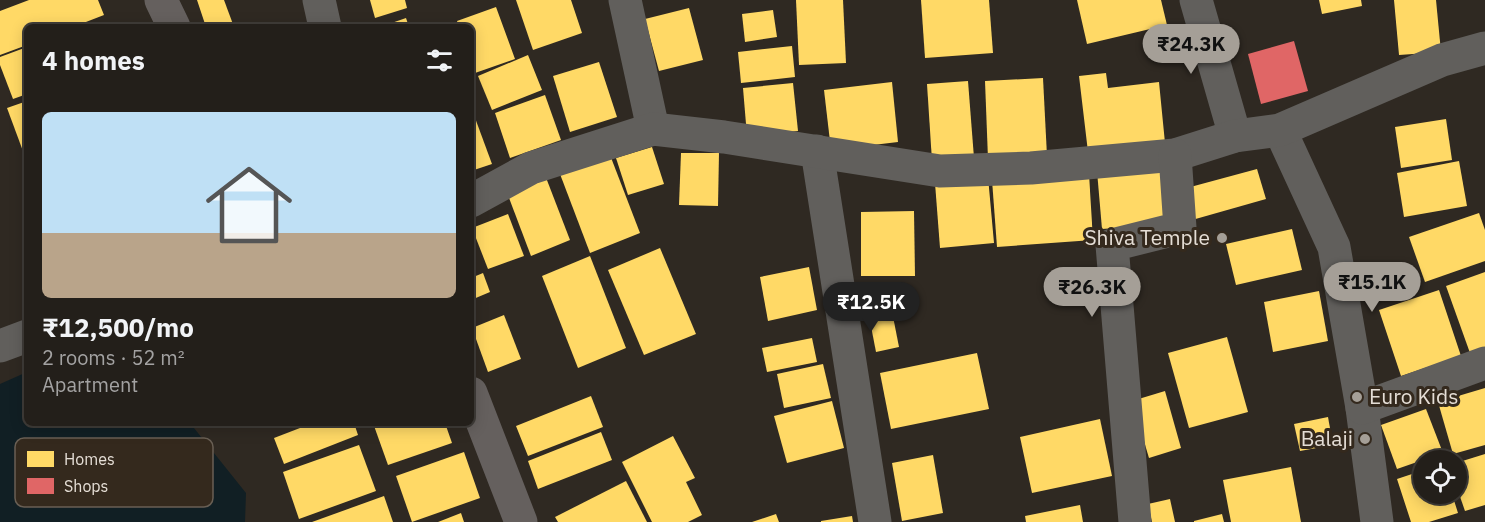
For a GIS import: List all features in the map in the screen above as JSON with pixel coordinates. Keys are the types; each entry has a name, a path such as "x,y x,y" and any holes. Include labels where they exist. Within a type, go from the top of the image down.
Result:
{"street":[{"path":"161,0 173,24"},
{"path":"319,0 324,24"},
{"path":"625,0 653,129"},
{"path":"1196,0 1235,136"},
{"path":"474,199 531,168 653,129 724,137 940,171 1031,168 1175,156 1235,136 1280,130 1442,60 1485,48"},
{"path":"1280,130 1334,247 1362,408 1377,522"},
{"path":"817,151 874,522"},
{"path":"1135,522 1112,245 1180,228 1175,156"},
{"path":"0,346 24,337"},
{"path":"1362,408 1485,363"},
{"path":"474,401 521,522"}],"shaded area":[{"path":"24,373 24,426 192,426 202,438 15,438 15,507 213,507 213,452 246,493 245,522 0,522 0,384"}],"building: Homes":[{"path":"29,0 98,0 104,15 81,24 24,24 24,46 0,55 0,11"},
{"path":"197,0 224,0 233,24 205,24"},
{"path":"370,0 405,0 407,8 375,18"},
{"path":"516,0 571,0 582,33 533,50"},
{"path":"796,0 843,0 846,63 799,65"},
{"path":"921,0 989,0 993,53 925,58"},
{"path":"1077,0 1161,0 1167,25 1087,44"},
{"path":"1319,0 1361,0 1362,6 1322,14"},
{"path":"1394,0 1436,0 1441,52 1399,55"},
{"path":"496,7 515,59 475,73 474,24 458,24 457,21"},
{"path":"689,8 703,60 659,71 645,19"},
{"path":"773,10 777,37 745,42 742,14"},
{"path":"406,18 408,24 389,24"},
{"path":"792,46 795,77 741,83 738,52"},
{"path":"24,48 24,95 13,99 0,65 0,57"},
{"path":"528,55 542,90 492,110 478,76"},
{"path":"599,62 617,117 570,132 553,76"},
{"path":"1106,73 1108,88 1159,82 1165,143 1088,152 1079,76"},
{"path":"1043,78 1047,156 988,159 985,81"},
{"path":"968,81 974,158 932,161 927,84"},
{"path":"892,82 898,142 831,150 824,90"},
{"path":"793,83 798,131 747,136 743,88"},
{"path":"545,95 561,140 510,158 495,113"},
{"path":"24,102 24,154 7,108"},
{"path":"474,115 492,164 474,170"},
{"path":"1446,119 1452,160 1401,168 1395,127"},
{"path":"652,147 664,184 628,195 616,158"},
{"path":"681,153 719,153 718,206 679,205"},
{"path":"610,155 640,233 590,253 560,174"},
{"path":"1459,161 1467,206 1404,217 1397,173"},
{"path":"1164,166 1168,224 1102,229 1097,171"},
{"path":"1257,169 1266,199 1192,220 1183,189"},
{"path":"1089,174 1093,240 997,247 992,180"},
{"path":"545,175 570,240 531,256 506,190"},
{"path":"988,177 994,243 940,248 935,183"},
{"path":"914,211 915,276 861,276 861,212"},
{"path":"1479,213 1485,230 1485,261 1425,282 1409,237"},
{"path":"508,214 524,256 488,269 474,233 474,227"},
{"path":"1292,229 1302,270 1236,285 1226,244"},
{"path":"660,248 696,334 644,355 608,270"},
{"path":"590,256 626,348 578,368 542,276"},
{"path":"809,267 817,310 768,321 760,277"},
{"path":"1485,272 1485,347 1470,353 1446,286"},
{"path":"483,273 490,292 474,299 474,277"},
{"path":"887,286 899,347 876,352 864,290"},
{"path":"1439,290 1461,356 1401,376 1379,310"},
{"path":"1319,291 1328,341 1273,352 1264,302"},
{"path":"504,315 521,359 488,372 474,334 474,327"},
{"path":"1227,337 1248,412 1189,428 1168,353"},
{"path":"812,338 817,362 767,372 762,348"},
{"path":"977,353 989,409 891,429 880,373"},
{"path":"823,364 831,398 784,408 777,374"},
{"path":"1485,388 1485,445 1467,450 1452,450 1438,402"},
{"path":"1165,391 1181,448 1149,458 1132,401"},
{"path":"591,396 603,427 528,456 516,426"},
{"path":"832,401 844,448 787,463 774,416"},
{"path":"1426,409 1442,450 1413,450 1413,463 1397,469 1381,425"},
{"path":"1328,417 1333,445 1300,451 1294,424"},
{"path":"1100,419 1112,476 1032,493 1020,437"},
{"path":"305,426 355,426 358,435 284,464 274,438"},
{"path":"374,426 446,426 452,443 388,465"},
{"path":"601,432 612,460 538,489 528,461"},
{"path":"673,436 695,478 686,482 702,515 688,522 652,522 622,462"},
{"path":"359,445 376,491 299,519 283,472"},
{"path":"464,452 480,498 412,522 396,476"},
{"path":"1485,454 1485,505 1465,511 1463,504 1467,504 1467,460"},
{"path":"933,455 943,513 902,521 892,463"},
{"path":"1291,467 1301,522 1231,522 1223,480"},
{"path":"1413,474 1413,504 1455,504 1458,513 1429,522 1411,522 1397,479"},
{"path":"626,481 647,522 558,522 555,517"},
{"path":"384,496 393,522 312,522"},
{"path":"1170,499 1175,522 1152,522 1148,504"},
{"path":"1080,505 1083,522 1026,522 1025,516"},
{"path":"461,513 464,522 438,522"},
{"path":"776,514 779,522 752,522"},
{"path":"1222,514 1224,522 1194,522 1194,521"},
{"path":"852,516 853,522 821,522 821,521"}],"building: Shops":[{"path":"1294,41 1308,91 1261,104 1248,54"}],"place":[{"name":"Shiva Temple","path":"1222,238"},
{"name":"Euro Kids","path":"1357,397"},
{"name":"Balaji","path":"1365,439"}]}
